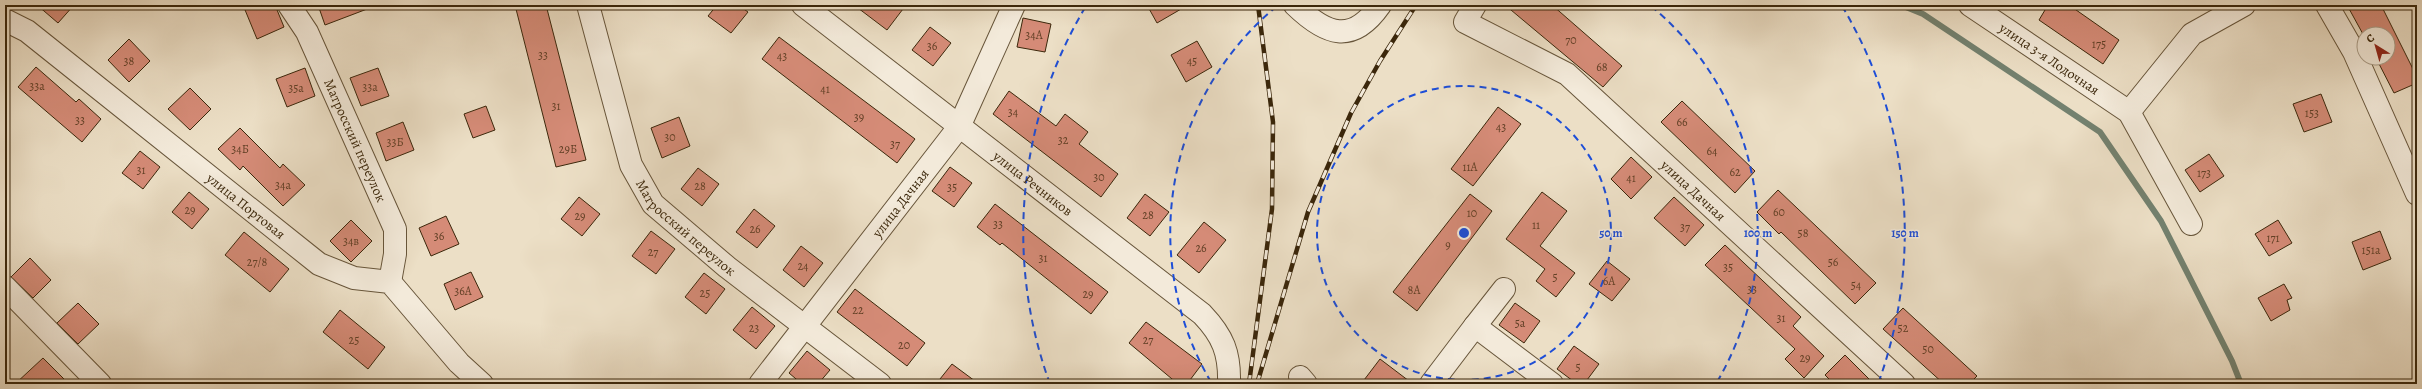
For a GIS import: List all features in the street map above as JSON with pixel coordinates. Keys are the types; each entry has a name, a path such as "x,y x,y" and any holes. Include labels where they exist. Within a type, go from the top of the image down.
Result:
{"street":[{"name":"Матросский переулок","path":"289,5 307,32 395,229 395,254 390,282"},
{"name":"Матросский переулок","path":"588,5 631,165 653,204 727,266 880,384"},
{"name":"улица Речников","path":"803,5 1202,314 1217,330 1225,347 1229,365 1229,384"},
{"name":"улица Дачная","path":"760,384 959,127 1014,5"},
{"path":"1295,5 1305,15 1331,30 1352,31 1368,21 1380,5"},
{"name":"улица 3-я Лодочная","path":"1970,5 2129,112 2191,224"},
{"path":"2129,112 2192,34 2244,5"},
{"path":"2327,5 2354,52 2417,194"},
{"name":"улица Дачная","path":"1470,13 1567,74 1904,384"},
{"name":"улица Портовая","path":"5,20 33,36 319,264 354,278 390,282"},
{"path":"390,282 459,363 482,384"},
{"path":"5,287 100,384"},
{"path":"1431,384 1504,289"},
{"path":"1475,326 1552,384"}],"building":[{"path":"37,5 74,5 58,23"},
{"path":"243,5 275,5 284,27 257,39"},
{"path":"318,5 375,5 375,6 325,25"},
{"path":"515,5 546,5 586,160 556,167"},
{"path":"717,5 738,5 748,12 731,33 708,16"},
{"path":"854,5 906,5 887,30"},
{"path":"1147,5 1188,5 1157,23"},
{"path":"1505,5 1552,5 1622,66 1603,87"},
{"path":"2048,5 2069,5 2119,40 2103,64 2039,20"},
{"path":"2347,5 2381,5 2392,26 2359,26"},
{"path":"1023,18 1051,24 1045,52 1017,47"},
{"path":"930,27 951,43 933,66 912,50"},
{"path":"2396,35 2417,77 2417,83 2394,93 2380,66 2396,66"},
{"path":"779,37 915,139 897,163 762,59"},
{"path":"129,39 150,61 129,82 108,60"},
{"path":"1197,41 1212,67 1186,82 1171,55"},
{"path":"36,67 76,102 79,99 101,119 82,142 18,87"},
{"path":"305,68 315,96 287,107 276,79"},
{"path":"378,68 389,96 361,106 350,78"},
{"path":"190,88 211,109 190,130 168,109"},
{"path":"1009,91 1056,126 1065,114 1088,132 1079,144 1118,174 1101,197 993,114"},
{"path":"2321,94 2332,122 2304,132 2293,104"},
{"path":"1682,101 1755,171 1735,193 1661,122"},
{"path":"486,106 495,130 473,138 464,114"},
{"path":"1498,107 1521,124 1473,186 1451,169"},
{"path":"679,117 690,146 662,158 651,128"},
{"path":"403,122 414,150 386,161 376,133"},
{"path":"240,128 280,168 283,164 305,185 283,206 243,166 240,170 218,149"},
{"path":"140,151 160,167 143,189 122,173"},
{"path":"2209,154 2224,176 2200,192 2185,170"},
{"path":"1631,157 1652,177 1631,199 1611,179"},
{"path":"950,167 972,183 954,207 932,191"},
{"path":"698,168 719,184 702,206 681,189"},
{"path":"1778,190 1876,283 1855,304 1781,232 1779,234 1757,212"},
{"path":"189,192 209,209 192,229 172,212"},
{"path":"1542,192 1567,211 1540,246 1575,273 1556,297 1536,281 1545,269 1506,239"},
{"path":"1145,194 1169,212 1150,236 1127,218"},
{"path":"1470,194 1492,211 1417,311 1393,292"},
{"path":"579,197 600,214 582,236 561,219"},
{"path":"1674,197 1704,225 1685,246 1654,218"},
{"path":"995,204 1108,292 1091,314 1002,243 1000,245 977,227"},
{"path":"754,209 775,226 757,248 736,232"},
{"path":"446,216 459,244 431,256 419,228"},
{"path":"351,220 372,241 351,262 330,241"},
{"path":"2278,220 2292,243 2269,256 2255,234"},
{"path":"1204,222 1226,240 1199,273 1177,255"},
{"path":"651,231 675,249 656,274 632,256"},
{"path":"2380,231 2391,259 2363,270 2352,242"},
{"path":"244,232 289,269 270,292 225,255"},
{"path":"1725,245 1801,317 1793,326 1824,356 1804,378 1785,359 1795,349 1705,265"},
{"path":"801,246 823,263 804,287 783,270"},
{"path":"30,258 51,280 33,298 11,277"},
{"path":"1607,261 1630,279 1612,301 1589,284"},
{"path":"471,272 483,297 455,310 444,284"},
{"path":"704,273 725,289 706,314 685,297"},
{"path":"2284,284 2292,298 2287,300 2290,310 2271,321 2258,298"},
{"path":"855,289 925,343 907,366 837,312"},
{"path":"78,303 99,324 78,344 57,323"},
{"path":"1515,303 1540,321 1524,343 1499,325"},
{"path":"752,307 775,326 756,349 733,330"},
{"path":"1903,308 1977,376 1969,384 1944,384 1883,329"},
{"path":"340,310 385,347 368,369 323,332"},
{"path":"1146,322 1202,364 1187,384 1178,384 1129,343"},
{"path":"1574,346 1599,364 1584,384 1577,384 1557,369"},
{"path":"807,351 830,370 818,384 802,384 789,373"},
{"path":"1845,355 1874,384 1834,384 1825,375"},
{"path":"43,358 69,384 15,384"},
{"path":"1380,359 1413,384 1361,384"},
{"path":"952,364 979,384 936,384"}],"waterway":[{"path":"1901,5 1923,14 2100,132 2161,221 2232,361 2241,384"}],"railway":[{"path":"1249,384 1272,209 1273,122 1258,5"},
{"path":"1257,384 1308,212 1351,113 1380,61 1416,5"}]}
